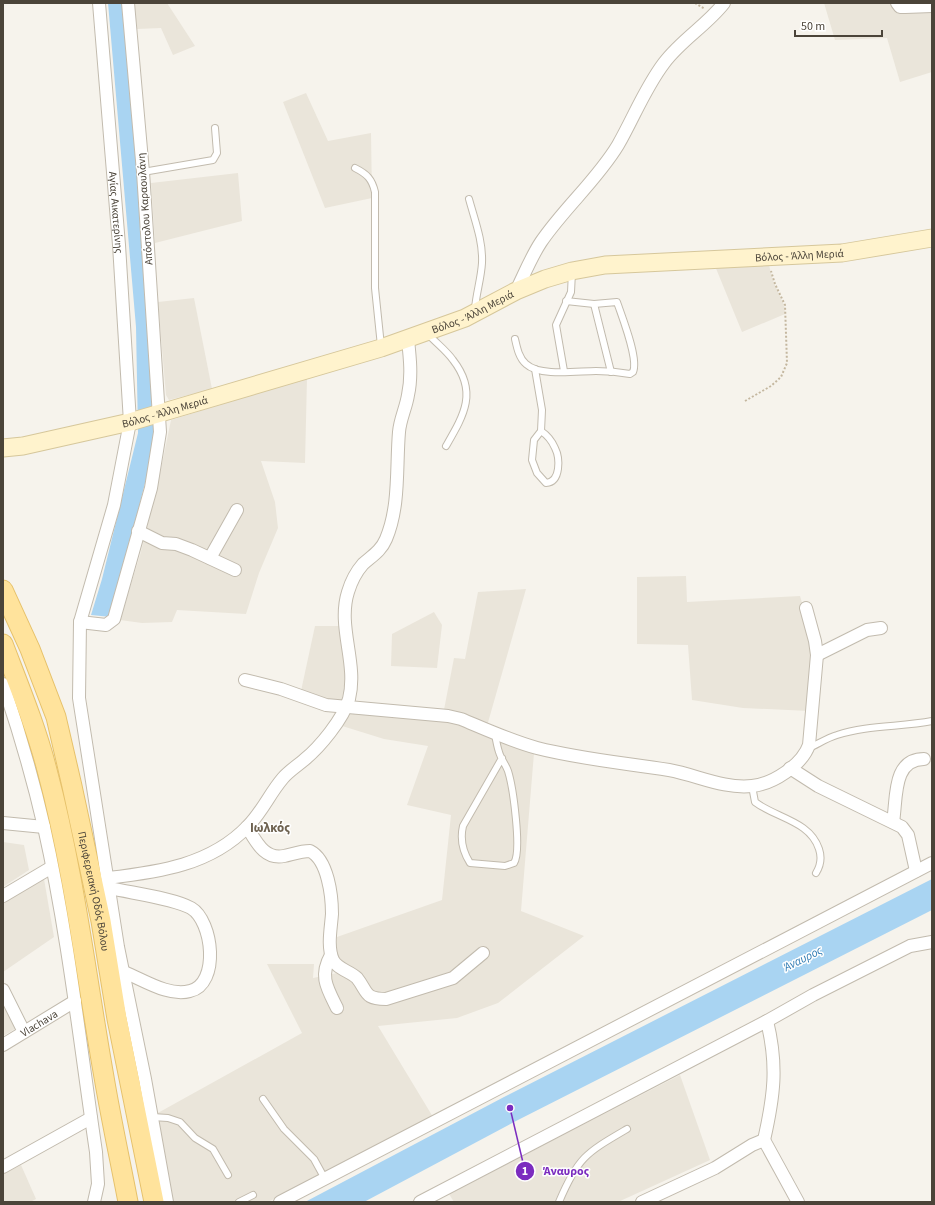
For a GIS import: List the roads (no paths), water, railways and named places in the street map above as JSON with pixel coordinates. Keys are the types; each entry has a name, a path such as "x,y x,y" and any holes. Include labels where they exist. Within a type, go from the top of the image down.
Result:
{"main road":[{"name":"Βόλος - Άλλη Μεριά","path":"3,448 23,446 160,414 408,340 475,313 516,290 572,271 605,265 691,259 769,258 842,253 932,238"},
{"name":"Βόλος - Άλλη Μεριά","path":"3,457 23,446"},
{"name":"Περιφερειακή Οδός Βόλου","path":"3,590 30,649 56,717 101,921 117,1019 154,1202"},
{"name":"Περιφερειακή Οδός Βόλου","path":"3,644 33,724 47,770 78,922 104,1077 128,1202"}],"street":[{"name":"Αγίας Αικατερίνης","path":"99,3 119,245 130,422 114,505 80,622 79,698 118,947 152,1117 167,1202"},
{"name":"Απόστολου Καραουλάνη","path":"80,622 106,625 113,621 151,488 159,448 160,414 152,321 143,172 128,3"},
{"path":"516,290 540,243 586,188 618,144 644,92 664,62 684,41 714,16 724,3"},
{"path":"897,3 904,7 932,6"},
{"path":"109,883 201,859 226,845 248,827 282,779 312,753 346,708 350,694 351,678 345,604 350,588 358,572 363,565 380,550 393,517 400,425 410,386 408,340"},
{"path":"210,558 237,510"},
{"path":"138,531 162,543 179,545 235,570"},
{"path":"245,680 281,689 326,705 448,716 537,748 629,766 670,770 724,784 752,786 772,780 790,768 808,749 810,742 817,655 815,641 806,608"},
{"path":"817,655 867,630 881,628"},
{"path":"3,684 24,750 44,827 52,867 91,1118 98,1175 94,1202"},
{"path":"893,822 901,770 912,760 924,759"},
{"path":"790,768 818,786 902,827 908,835 916,871"},
{"path":"3,823 44,827"},
{"path":"248,827 263,850 270,856 278,857 310,852 320,858 325,872 332,907 331,954 324,971 325,980 337,1008"},
{"path":"280,1202 932,863"},
{"path":"3,896 52,867"},
{"path":"109,883 190,908 204,922 210,946 207,975 200,986 189,992 169,992 124,972"},
{"path":"420,1202 767,1021 813,995 910,946 932,942"},
{"path":"331,954 336,965 348,971 357,979 367,995 379,999 386,999 447,981 465,969 483,953"},
{"path":"3,990 24,1032"},
{"name":"Vlachava","path":"3,1045 74,1001"},
{"path":"767,1021 772,1045 775,1079 764,1140 774,1161 798,1202"},
{"path":"3,1167 91,1118"},
{"path":"642,1202 715,1168 752,1145 764,1140"}],"lane":[{"path":"143,172 213,160 217,153 215,128"},
{"path":"355,168 366,174 374,185 375,288 381,348"},
{"path":"469,199 482,249 481,272 477,290 475,313"},
{"path":"564,371 556,325 572,283 572,271"},
{"path":"515,339 521,359 527,365 535,369 630,374 633,372 633,353 618,302 594,304 566,301"},
{"path":"594,304 611,372"},
{"path":"427,333 454,360 460,371 468,393 464,411 446,446"},
{"path":"535,369 542,410 541,431 534,440 532,460 541,478 546,483 550,483 553,482 556,475 558,455 552,443 541,431"},
{"path":"808,749 835,735 852,731 932,721"},
{"path":"494,732 510,780 516,832 517,857 514,863 505,866 470,863 462,846 461,832 502,758"},
{"path":"752,786 755,802 765,809 797,824 812,835 820,853 821,863 816,872"},
{"path":"263,1099 284,1128 314,1159 325,1179"},
{"path":"152,1117 168,1118 180,1122 195,1138 213,1149 228,1175"},
{"path":"559,1202 573,1171 581,1160 593,1149 627,1129"},
{"path":"239,1202 253,1195"}],"water":[{"path":"108,3 123,3 158,432 111,617 91,615 102,579 138,433 136,327"},
{"path":"932,879 932,910 516,1121 364,1202 305,1202 504,1097"}],"place":[{"name":"Άναυρος","path":"510,1108"}],"district":[{"name":"Ιωλκός","path":"270,828"}]}
